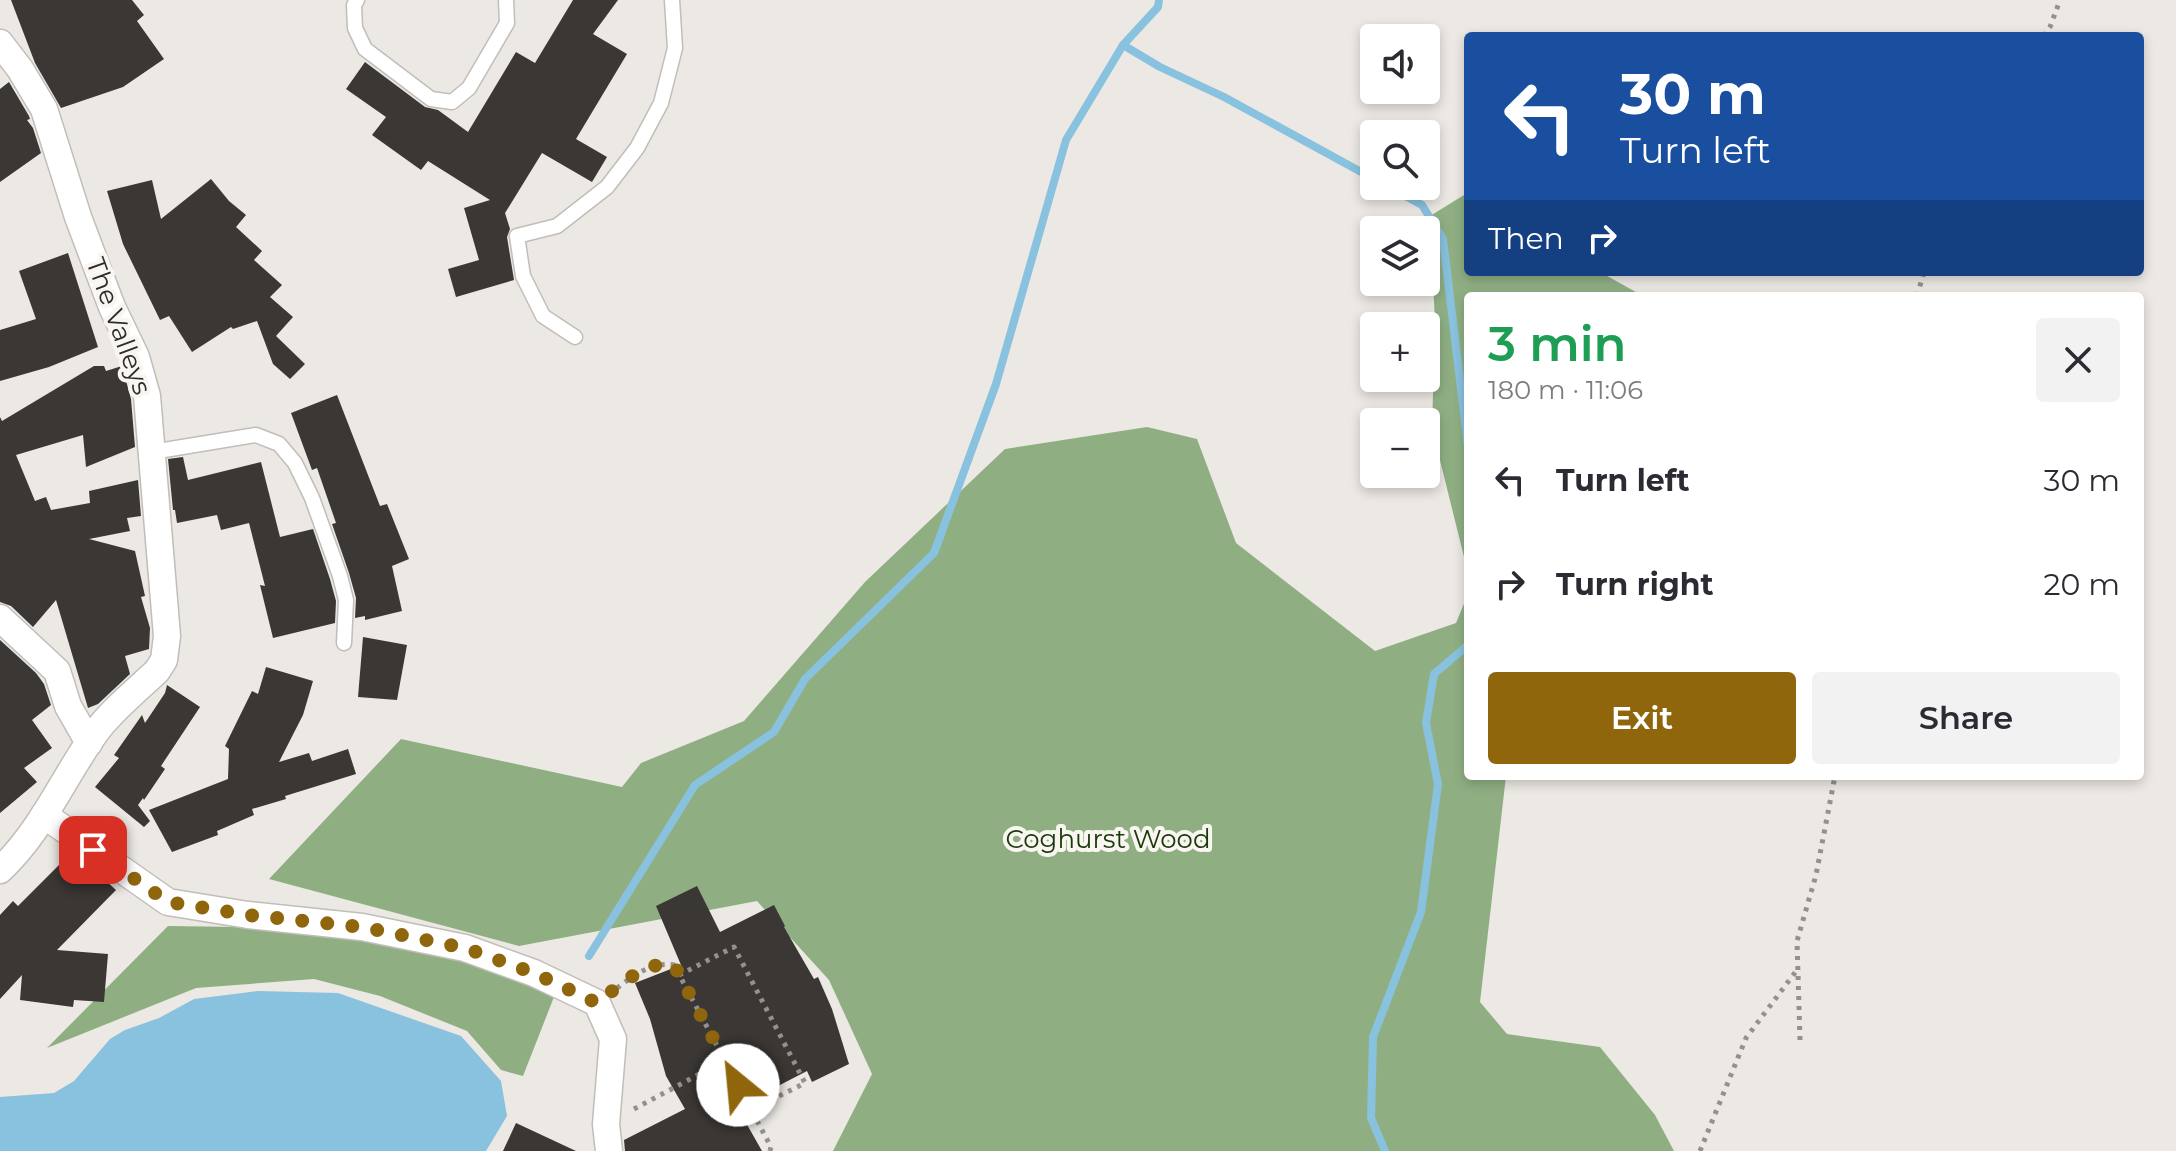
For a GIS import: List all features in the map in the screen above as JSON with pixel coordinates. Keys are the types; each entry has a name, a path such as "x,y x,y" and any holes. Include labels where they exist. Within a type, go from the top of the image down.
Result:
{"street":[{"name":"The Valleys","path":"0,43 44,109 78,217 112,307 136,357 147,396 167,636 164,660 157,671 97,730 44,815 14,857 0,870"},
{"path":"0,618 57,671 68,706 89,743"},
{"path":"44,815 168,902 248,915 362,927 465,948 534,973 597,1003 613,1039 606,1124 609,1151"}],"lane":[{"path":"357,0 354,5 355,28 365,49 431,99 452,102 469,88 507,23 506,0"},
{"path":"575,337 543,316 523,276 517,236 557,226 607,187 637,148 661,103 675,48 672,0"},
{"path":"152,452 256,435 279,444 295,463 312,498 340,576 346,600 344,643"}],"path":[{"path":"2047,32 2060,0"},
{"path":"1800,1040 1797,941 1816,875 1834,780"},
{"path":"679,975 734,947 805,1083 751,1110"},
{"path":"597,1003 638,972 667,963 674,965 771,1147 770,1151"},
{"path":"1700,1151 1746,1038 1797,969"},
{"path":"606,1124 724,1061"}],"green space":[{"path":"1464,195 1464,276 1607,276 1636,292 1464,292 1464,557 1440,460 1440,408 1433,408 1433,392 1440,392 1440,312 1434,312 1434,296 1440,296 1440,216 1430,216"},
{"name":"Coghurst Wood","path":"1147,427 1197,439 1236,543 1375,651 1456,623 1464,604 1464,780 1506,780 1480,1002 1507,1034 1600,1047 1655,1115 1674,1151 833,1151 872,1074 829,980 757,901 519,946 269,879 401,739 622,787 641,763 744,721 865,582 1005,449"},
{"path":"168,926 395,929 554,997 523,1076 501,1070 467,1031 380,996 314,979 196,988 47,1048"}],"water":[{"path":"257,991 338,993 461,1036 501,1081 507,1116 486,1151 0,1151 0,1097 54,1093 74,1081 110,1039 125,1030 159,1018 194,999"}],"building":[{"path":"11,0 132,0 144,15 137,21 164,59 123,87 61,108 35,63"},
{"path":"573,0 618,0 593,34 627,54 576,139 607,157 592,182 542,153 505,213 510,229 507,237 514,280 456,297 448,269 479,260 464,208 490,200 428,161 421,170 372,135 386,117 346,89 365,62 425,107 438,110 468,132 516,52 535,63"},
{"path":"9,82 29,116 27,120 41,153 0,182 0,89"},
{"path":"211,179 229,201 246,215 236,227 262,251 254,260 282,285 270,297 293,317 276,336 305,364 290,379 273,364 257,321 231,327 192,352 169,316 160,320 123,244 107,191 152,180 161,219"},
{"path":"68,253 98,347 49,367 0,381 0,330 36,319 19,271"},
{"path":"94,366 104,366 106,371 122,366 131,399 135,447 86,467 83,435 16,455 35,501 46,497 51,510 90,503 89,491 138,480 141,516 127,518 130,531 89,539 135,551 145,596 141,597 150,628 149,649 125,656 130,674 98,704 88,708 56,600 33,627 11,606 0,602 0,417 2,421"},
{"path":"337,395 380,506 387,504 409,559 392,566 402,611 365,620 365,616 355,618 356,598 332,524 336,523 317,468 312,470 291,413"},
{"path":"183,457 188,480 261,462 280,537 313,529 336,601 335,623 273,638 260,585 265,586 249,523 221,530 217,515 177,523 168,459"},
{"path":"363,637 407,645 397,700 358,697"},
{"path":"0,640 44,684 51,705 32,720 52,748 24,768 37,782 0,813"},
{"path":"266,667 313,681 303,715 279,762 309,753 312,761 348,749 356,774 252,809 254,815 217,831 218,835 172,852 149,810 228,779 229,749 225,746 252,691 258,694"},
{"path":"167,685 200,707 161,766 165,769 138,805 150,821 144,827 95,787 119,758 114,755 142,715 145,723"},
{"path":"71,853 116,890 57,950 108,954 104,1002 74,1000 73,1007 20,1000 22,975 0,999 0,915 13,901 18,906"},
{"path":"697,886 720,932 774,905 814,979 818,977 832,1009 849,1064 812,1082 807,1071 737,1107 762,1151 625,1151 624,1140 685,1109 666,1076 650,1019 635,983 681,965 656,906"},
{"path":"516,1123 576,1151 503,1151"}],"waterway":[{"path":"589,956 695,785 774,732 805,679 934,553 996,384 1066,140 1123,45 1158,7 1159,0"},
{"path":"1123,45 1360,171"},
{"path":"1413,200 1422,205 1443,239 1464,414"},
{"path":"1385,1151 1371,1118 1373,1037 1421,912 1438,784 1426,723 1434,674 1464,648"}],"route":[{"path":"93,850 168,902 248,915 362,927 465,948 534,973 597,1003 638,972 667,963 674,965 738,1085"}]}
